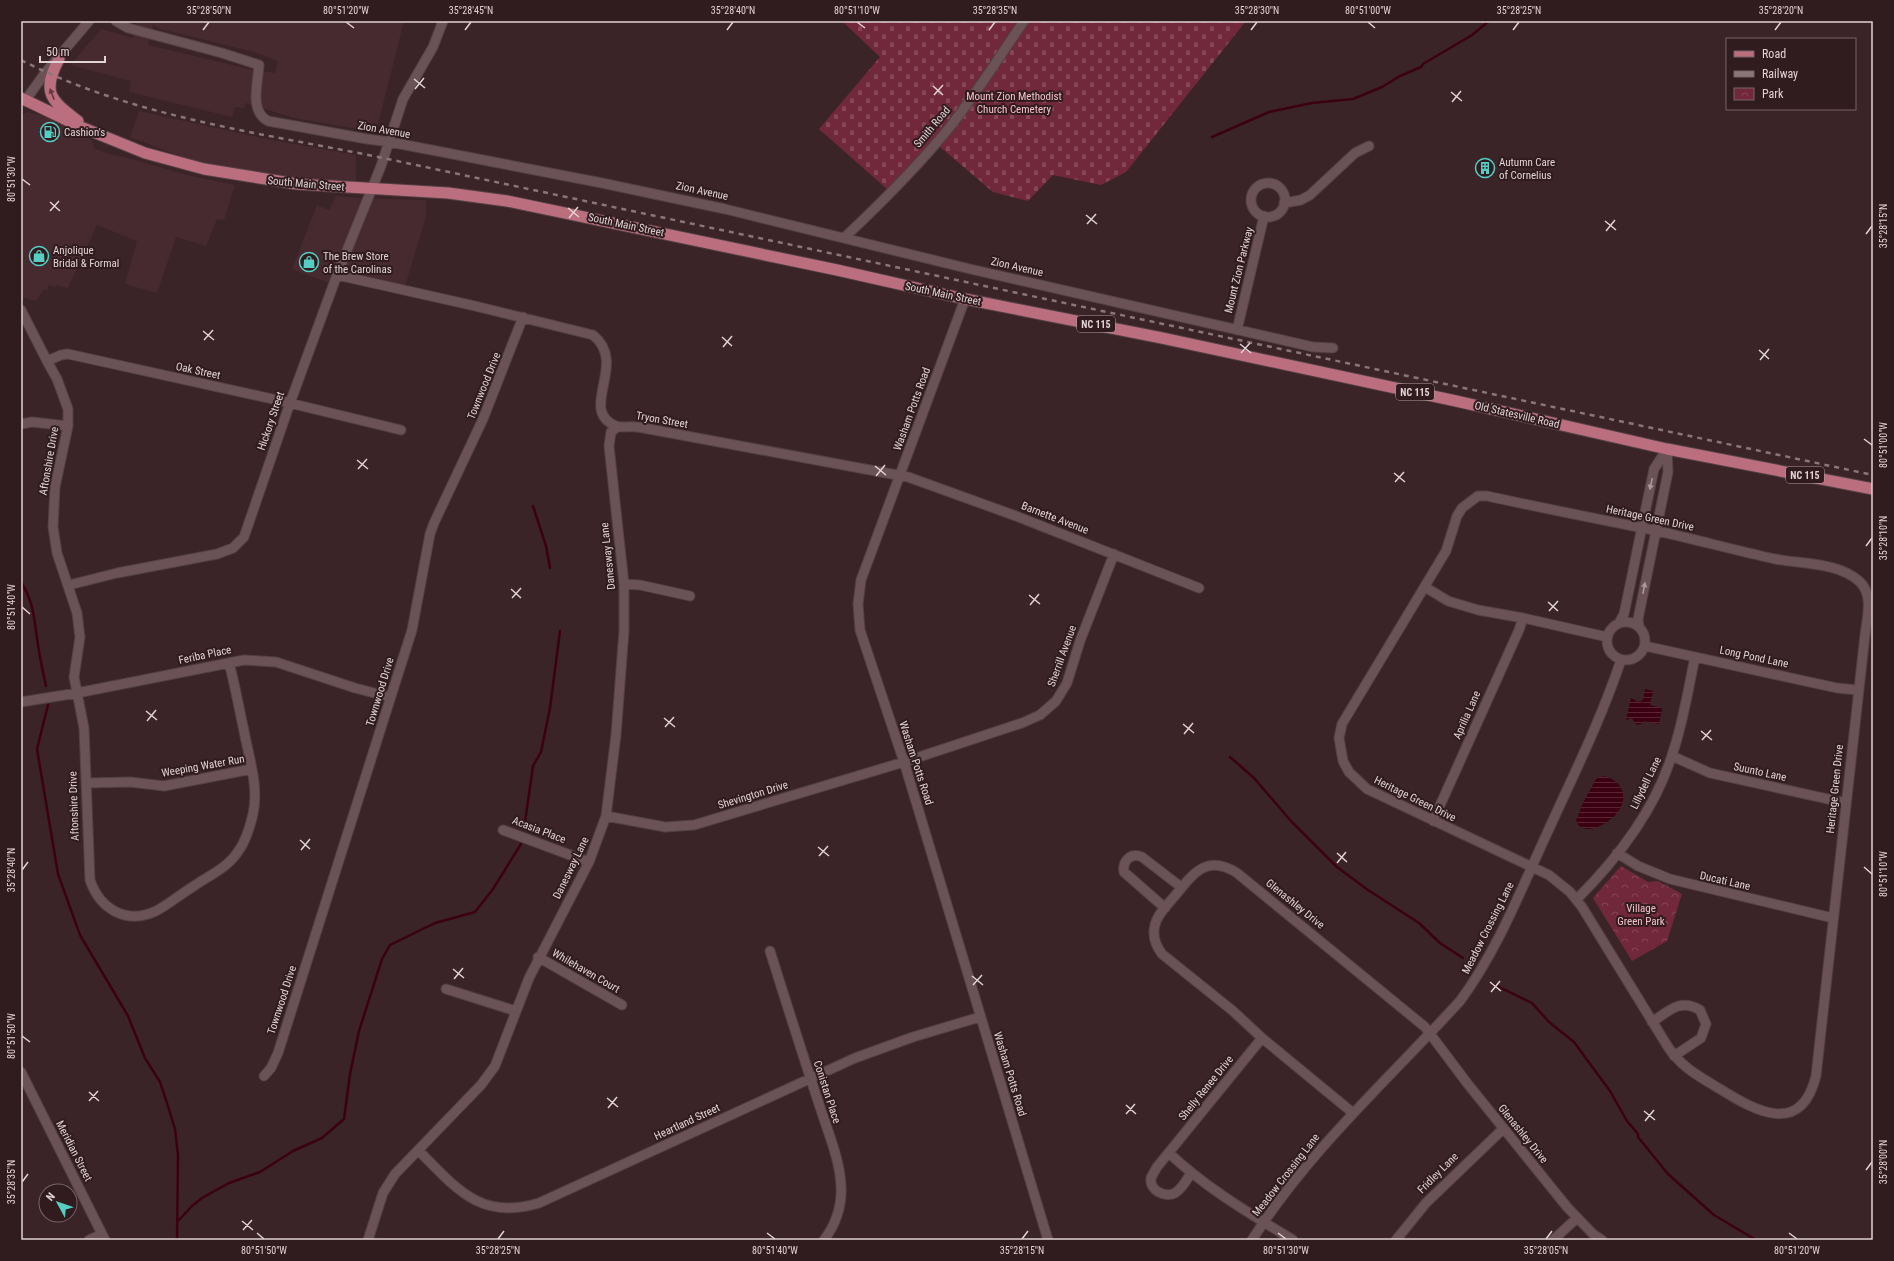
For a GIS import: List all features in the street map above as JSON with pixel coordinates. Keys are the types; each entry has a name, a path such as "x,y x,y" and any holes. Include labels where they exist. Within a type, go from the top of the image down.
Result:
{"main road":[{"path":"59,59 50,75 51,96 58,106 89,130"},
{"name":"South Main Street","path":"22,101 145,153 231,175 298,184 448,193 507,201 837,270 965,299 1162,338"},
{"name":"Old Statesville Road","path":"1162,338 1456,401 1668,449 1873,489"}],"street":[{"path":"22,101 59,59 89,21"},
{"name":"Zion Avenue","path":"116,21 128,28 222,53 259,65 256,108 263,118 268,121 390,142 663,195 957,266 1237,330 1313,347 1333,348"},
{"name":"Hickory Street","path":"69,585 117,573 217,554 233,548 244,537 290,403 337,275 390,142 407,90 433,47 443,21"},
{"name":"Smith Road","path":"844,238 879,204 948,128 1024,21"},
{"path":"1284,203 1301,200 1310,195 1350,156 1370,146"},
{"name":"Mount Zion Parkway","path":"1268,183 1278,186 1284,195 1284,203 1281,210 1277,214 1272,216 1264,216 1256,212 1251,201 1254,190 1258,186 1268,183"},
{"name":"Mount Zion Parkway","path":"1237,330 1264,216"},
{"path":"337,275 587,332 599,340 604,348 607,363 600,409 603,416 617,427"},
{"name":"Washam Potts Road","path":"965,299 861,580 858,604 859,623 864,643 904,762 1048,1240"},
{"path":"21,310 47,361"},
{"name":"Townwood Drive","path":"264,1076 271,1068 278,1053 414,624 430,534 483,420 523,317"},
{"name":"Oak Street","path":"47,361 61,354 68,354 290,403 401,430"},
{"name":"Aftonshire Drive","path":"47,361 57,379 66,400 68,409 68,426 56,487 53,527 57,553 69,585 77,613 80,637 74,677 84,728 88,865 90,880 100,901 113,911 128,916 135,916 157,910 223,866 237,853 242,845 253,815 255,792 240,706 229,663"},
{"path":"21,424 32,422 68,426"},
{"name":"Tryon Street","path":"617,427 638,426 900,476"},
{"name":"Danesway Lane","path":"368,1240 380,1202 388,1184 395,1174 491,1073 538,958 589,862 606,816 612,781 623,657 624,584 608,446 611,432 617,427"},
{"path":"1619,623 1633,623 1643,632 1645,646 1636,658 1621,660 1614,657 1608,650 1607,637 1612,628 1619,623 1624,614 1654,468 1668,449"},
{"path":"1639,627 1638,618 1654,531 1668,472 1668,449"},
{"name":"Barnette Avenue","path":"900,476 964,497 1199,588"},
{"name":"Heritage Green Drive","path":"1478,496 1487,496 1642,528 1775,559 1832,568 1853,576 1866,590 1869,598 1816,1076 1812,1089 1806,1100 1795,1109 1782,1114 1770,1114 1756,1109 1692,1073 1674,1056 1577,899 1549,875 1380,796 1359,782 1343,761 1340,743 1342,724 1349,710 1393,642 1446,551 1457,516 1462,508 1478,496"},
{"name":"Sherrill Avenue","path":"904,762 1022,723 1040,715 1056,701 1067,684 1080,641 1114,554"},
{"path":"624,584 640,585 690,596"},
{"path":"1425,587 1454,603 1478,610 1607,637"},
{"name":"Aprilia Lane","path":"1433,821 1519,630 1522,618"},
{"name":"Long Pond Lane","path":"1645,646 1837,688 1858,690"},
{"name":"Lillydell Lane","path":"1577,899 1617,853 1650,806 1672,756 1677,740 1695,657"},
{"name":"Feriba Place","path":"21,702 77,693 250,660 276,662 355,688 390,697"},
{"name":"Meadow Crossing Lane","path":"1252,1240 1263,1222 1286,1191 1353,1113 1460,1001 1487,961 1515,906 1607,702 1621,660"},
{"name":"Suunto Lane","path":"1672,756 1710,773 1846,803"},
{"name":"Shevington Drive","path":"606,816 665,827 694,825 904,762"},
{"name":"Weeping Water Run","path":"86,783 123,782 164,786 252,769"},
{"name":"Acasia Place","path":"503,830 589,862"},
{"name":"Ducati Lane","path":"1617,853 1653,874 1833,918"},
{"path":"1165,908 1124,872 1123,867 1126,860 1136,854 1142,857 1181,888"},
{"name":"Glenashley Drive","path":"1353,1113 1262,1038 1233,1011 1162,954 1157,947 1154,937 1155,924 1165,908 1197,870 1206,866 1218,865 1228,867 1404,1008 1430,1033 1503,1129 1577,1218 1593,1234 1602,1240"},
{"name":"Conistan Place","path":"770,951 841,1180 841,1194 838,1210 833,1225 824,1240"},
{"name":"Whilehaven Court","path":"538,958 622,1005"},
{"path":"446,989 516,1011"},
{"path":"1652,1022 1677,1006 1685,1004 1700,1010 1706,1024 1701,1038 1674,1056"},
{"name":"Heartland Street","path":"418,1150 454,1185 477,1202 504,1209 524,1207 552,1197 855,1058 890,1044 980,1016"},
{"name":"Shelly Renee Drive","path":"1169,1153 1262,1038"},
{"name":"Meridian Street","path":"21,1072 104,1237"},
{"name":"Fridley Lane","path":"1396,1240 1426,1203 1503,1129"},
{"path":"1191,1173 1177,1192 1170,1195 1163,1194 1154,1189 1152,1178 1157,1167 1169,1153 1213,1190 1293,1240"},
{"path":"1553,1240 1577,1218"},
{"path":"89,1240 104,1237"}],"shaded area":[{"path":"137,21 404,21 376,132 294,118 246,103 244,108 235,107 232,117 129,92 131,81 70,65 101,29 133,38","holes":["153,25 160,29 254,52 278,61 275,73 249,69 148,45"]},
{"path":"139,111 266,139 356,155 356,183 311,181 258,175 188,159 130,137"},
{"path":"28,112 47,117 80,133 91,140 94,148 112,155 125,157 186,175 235,185 224,220 217,219 206,246 176,237 157,293 125,284 137,241 97,225 68,288 49,285 47,290 44,289 36,301 21,297 21,115"},
{"path":"336,196 426,200 426,217 405,286 346,272 335,267 329,283 292,269 317,205 329,210"},
{"path":"1645,689 1653,691 1650,705 1662,708 1659,724 1644,721 1637,725 1632,718 1626,720 1631,698 1638,702 1643,700"},
{"path":"1603,776 1615,781 1622,790 1623,801 1621,807 1613,817 1596,828 1590,829 1579,826 1576,821 1582,805 1596,779"}],"green space":[{"name":"Mount Zion Methodist Church Cemetery","path":"842,21 1246,21 1126,172 1101,185 1053,175 1028,201 993,192 933,141 887,189 819,129 880,57"},
{"name":"Village Green Park","path":"1621,866 1648,882 1658,881 1682,894 1667,941 1632,961 1593,898"}],"waterway":[{"path":"1212,137 1269,112 1312,103 1353,99 1382,87 1400,76 1421,67 1423,64 1472,35 1489,21"},
{"path":"533,506 546,546 550,568"},
{"path":"21,582 29,598 35,620 46,686"},
{"path":"524,829 533,766 541,752 550,708 560,631"},
{"path":"48,705 37,749 58,874 80,935 128,1016 145,1058 160,1082 167,1103 175,1129 178,1155 177,1240"},
{"path":"1230,757 1254,778 1291,821 1337,867 1368,890 1419,923 1440,943 1463,958"},
{"path":"178,1221 202,1198 229,1183 260,1172 293,1151 322,1138 344,1119 350,1074 359,1031 382,959 390,945 435,923 475,912 493,889 521,844"},
{"path":"1493,984 1532,1003 1549,1022 1574,1042 1610,1091 1627,1121 1638,1134 1638,1137 1668,1174 1714,1215 1756,1240"}],"railway":[{"path":"21,60 63,80 107,96 198,121 383,158 1873,475"}],"place":[{"name":"Cashion's","path":"50,132"},
{"name":"Autumn Care of Cornelius","path":"1485,168"},
{"name":"Anjolique Bridal & Formal","path":"39,256"},
{"name":"The Brew Store of the Carolinas","path":"309,262"}]}
